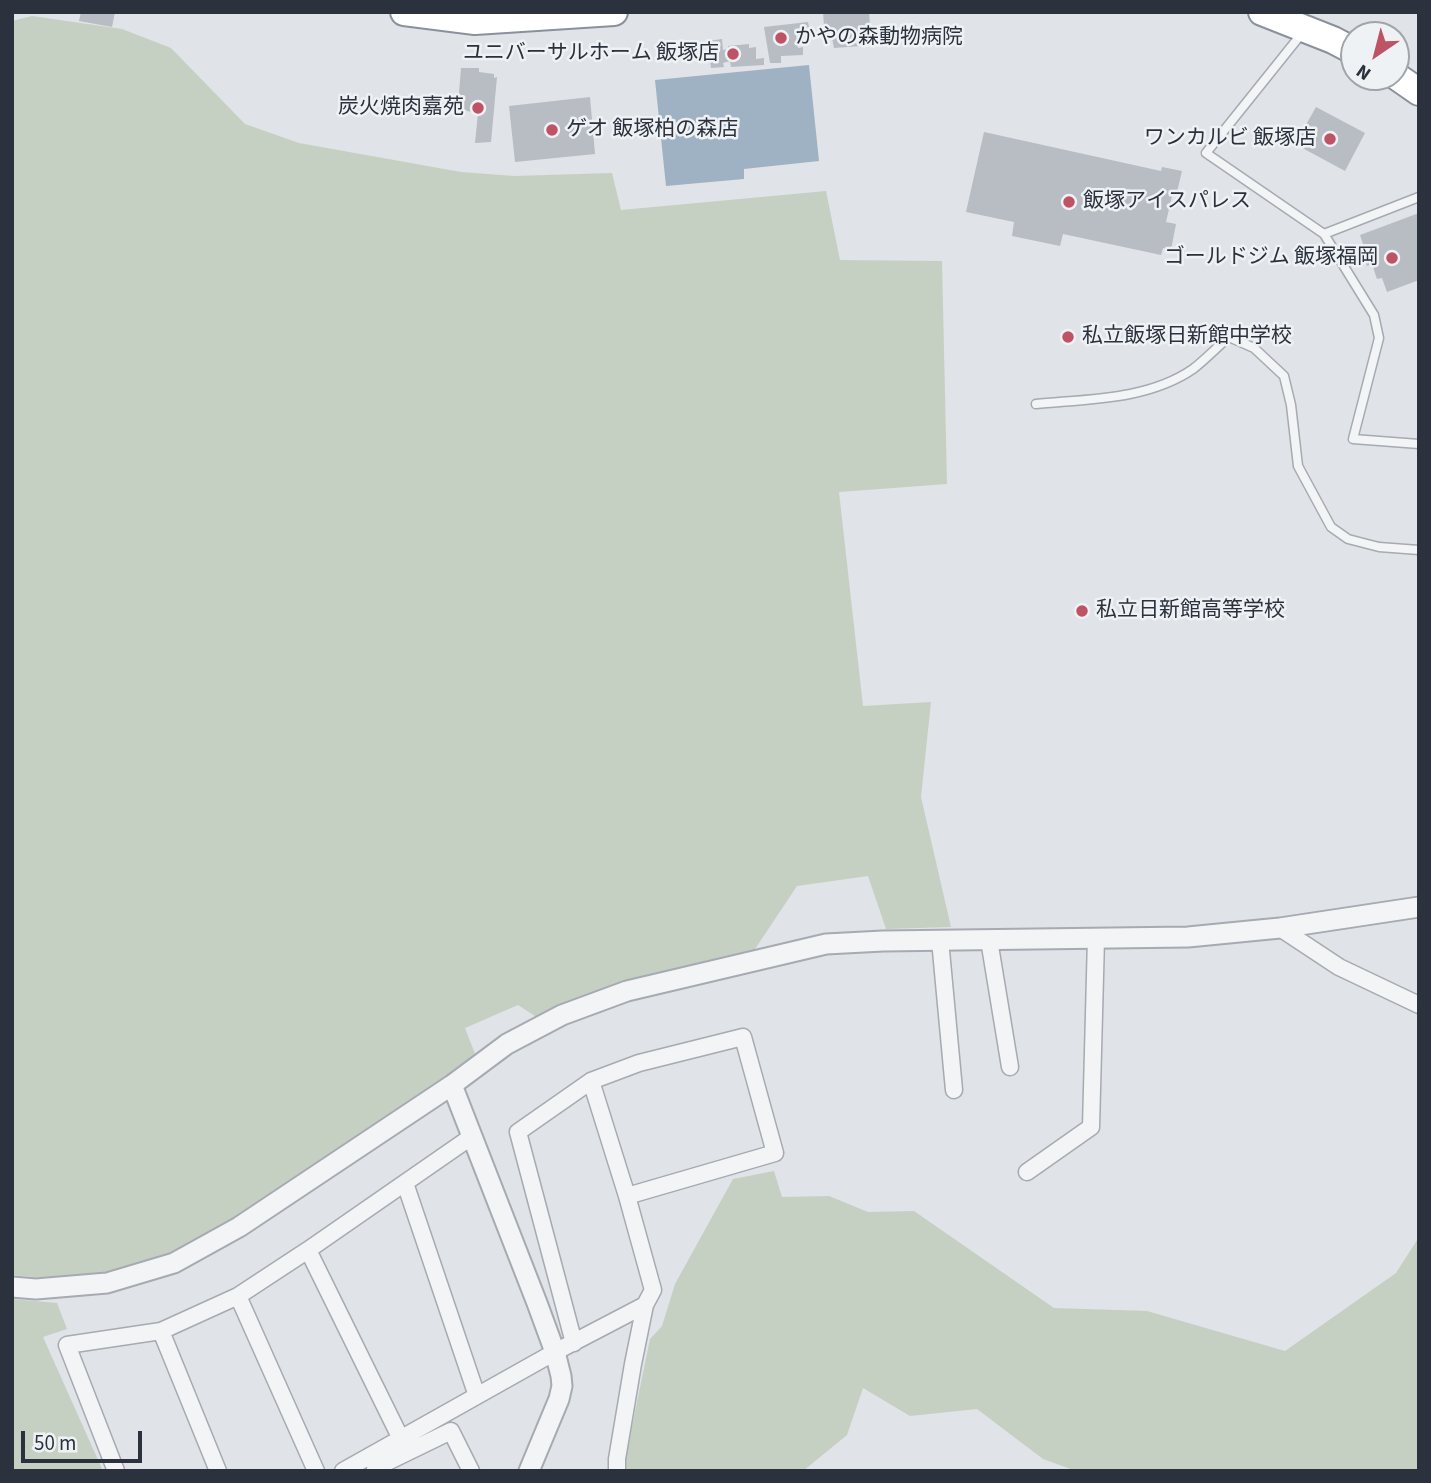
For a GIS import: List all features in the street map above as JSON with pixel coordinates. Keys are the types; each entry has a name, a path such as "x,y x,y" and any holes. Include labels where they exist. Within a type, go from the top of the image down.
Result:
{"highway":[{"path":"404,12 475,21 610,13"},
{"path":"1262,12 1340,44"}],"street":[{"path":"12,1287 36,1289 107,1283 174,1263 239,1227 452,1085 507,1044 562,1015 627,991 826,944 1188,937 1280,928 1419,907"},
{"path":"1280,928 1339,967 1419,1005"},
{"path":"1027,1172 1091,1127 1096,938"},
{"path":"940,940 954,1090"},
{"path":"989,940 1010,1067"},
{"path":"574,1343 518,1132 591,1082 639,1063 743,1037 775,1153 627,1196"},
{"path":"591,1082 653,1290 645,1305 619,1446 617,1471"},
{"path":"452,1085 555,1352 561,1376 559,1399 529,1471"},
{"path":"117,1471 67,1345 161,1332 238,1296 471,1137"},
{"path":"405,1183 477,1396"},
{"path":"308,1250 401,1439"},
{"path":"238,1296 316,1471"},
{"path":"373,1465 401,1439 555,1352 645,1305"},
{"path":"161,1332 218,1471"},
{"path":"343,1471 373,1465 451,1431 471,1471"}],"lane":[{"path":"1305,29 1206,153 1324,234 1374,315 1379,338 1353,439 1419,444"},
{"path":"1324,234 1419,197"},
{"path":"1036,404 1120,395 1154,388 1192,369 1229,337 1254,348 1284,376 1291,405 1298,466 1331,527 1348,540 1379,547 1419,550"}],"green space":[{"path":"32,16 122,29 171,48 245,124 299,143 461,172 514,176 612,173 621,210 826,191 840,260 942,261 947,484 839,492 863,706 931,702 921,797 951,927 886,929 868,876 797,886 753,952 538,1018 518,1005 465,1028 477,1059 182,1251 132,1268 93,1276 54,1278 12,1275 12,21"},
{"path":"774,1171 782,1197 829,1196 868,1212 914,1211 1054,1308 1147,1311 1285,1351 1396,1273 1419,1237 1419,1471 1076,1471 1043,1459 977,1409 910,1416 863,1388 847,1435 803,1471 625,1471 650,1339 662,1326 675,1284 733,1179"},
{"path":"12,1299 57,1303 67,1329 43,1337 103,1471 12,1471"}],"water":[{"path":"809,65 819,161 744,169 744,179 666,186 655,80"}],"building":[{"path":"81,12 115,12 112,27 79,21"},
{"path":"823,12 869,12 871,37 866,39 865,35 860,36 861,46 834,48 832,38 825,41"},
{"name":"かやの森動物病院","path":"808,22 809,27 795,29 798,48 803,47 803,55 781,56 781,63 770,63 764,27"},
{"name":"ユニバーサルホーム 飯塚店","path":"722,39 723,50 728,49 728,46 749,44 749,48 756,47 756,59 764,58 764,65 731,67 730,61 723,63 724,67 711,68 708,41"},
{"name":"炭火焼肉嘉苑","path":"461,68 479,68 479,72 497,77 491,142 475,143 478,113 467,111 458,105"},
{"name":"ゲオ 飯塚柏の森店","path":"590,97 595,154 515,162 509,106"},
{"name":"ワンカルビ 飯塚店","path":"1316,107 1365,133 1345,171 1295,144"},
{"name":"飯塚アイスパレス","path":"984,132 1161,171 1162,167 1182,171 1177,192 1173,192 1166,222 1176,224 1171,250 1163,248 1161,255 1063,234 1060,246 1012,236 1014,222 966,212"},
{"name":"ゴールドジム 飯塚福岡","path":"1419,213 1419,280 1387,292 1382,278 1377,279 1372,264 1367,266 1360,235"}],"place":[{"name":"かやの森動物病院","path":"781,38"},
{"name":"ユニバーサルホーム 飯塚店","path":"733,54"},
{"name":"炭火焼肉嘉苑","path":"478,108"},
{"name":"ゲオ 飯塚柏の森店","path":"552,130"},
{"name":"ワンカルビ 飯塚店","path":"1330,139"},
{"name":"飯塚アイスパレス","path":"1069,202"},
{"name":"ゴールドジム 飯塚福岡","path":"1392,258"},
{"name":"私立飯塚日新館中学校","path":"1068,337"},
{"name":"私立日新館高等学校","path":"1082,611"}]}
